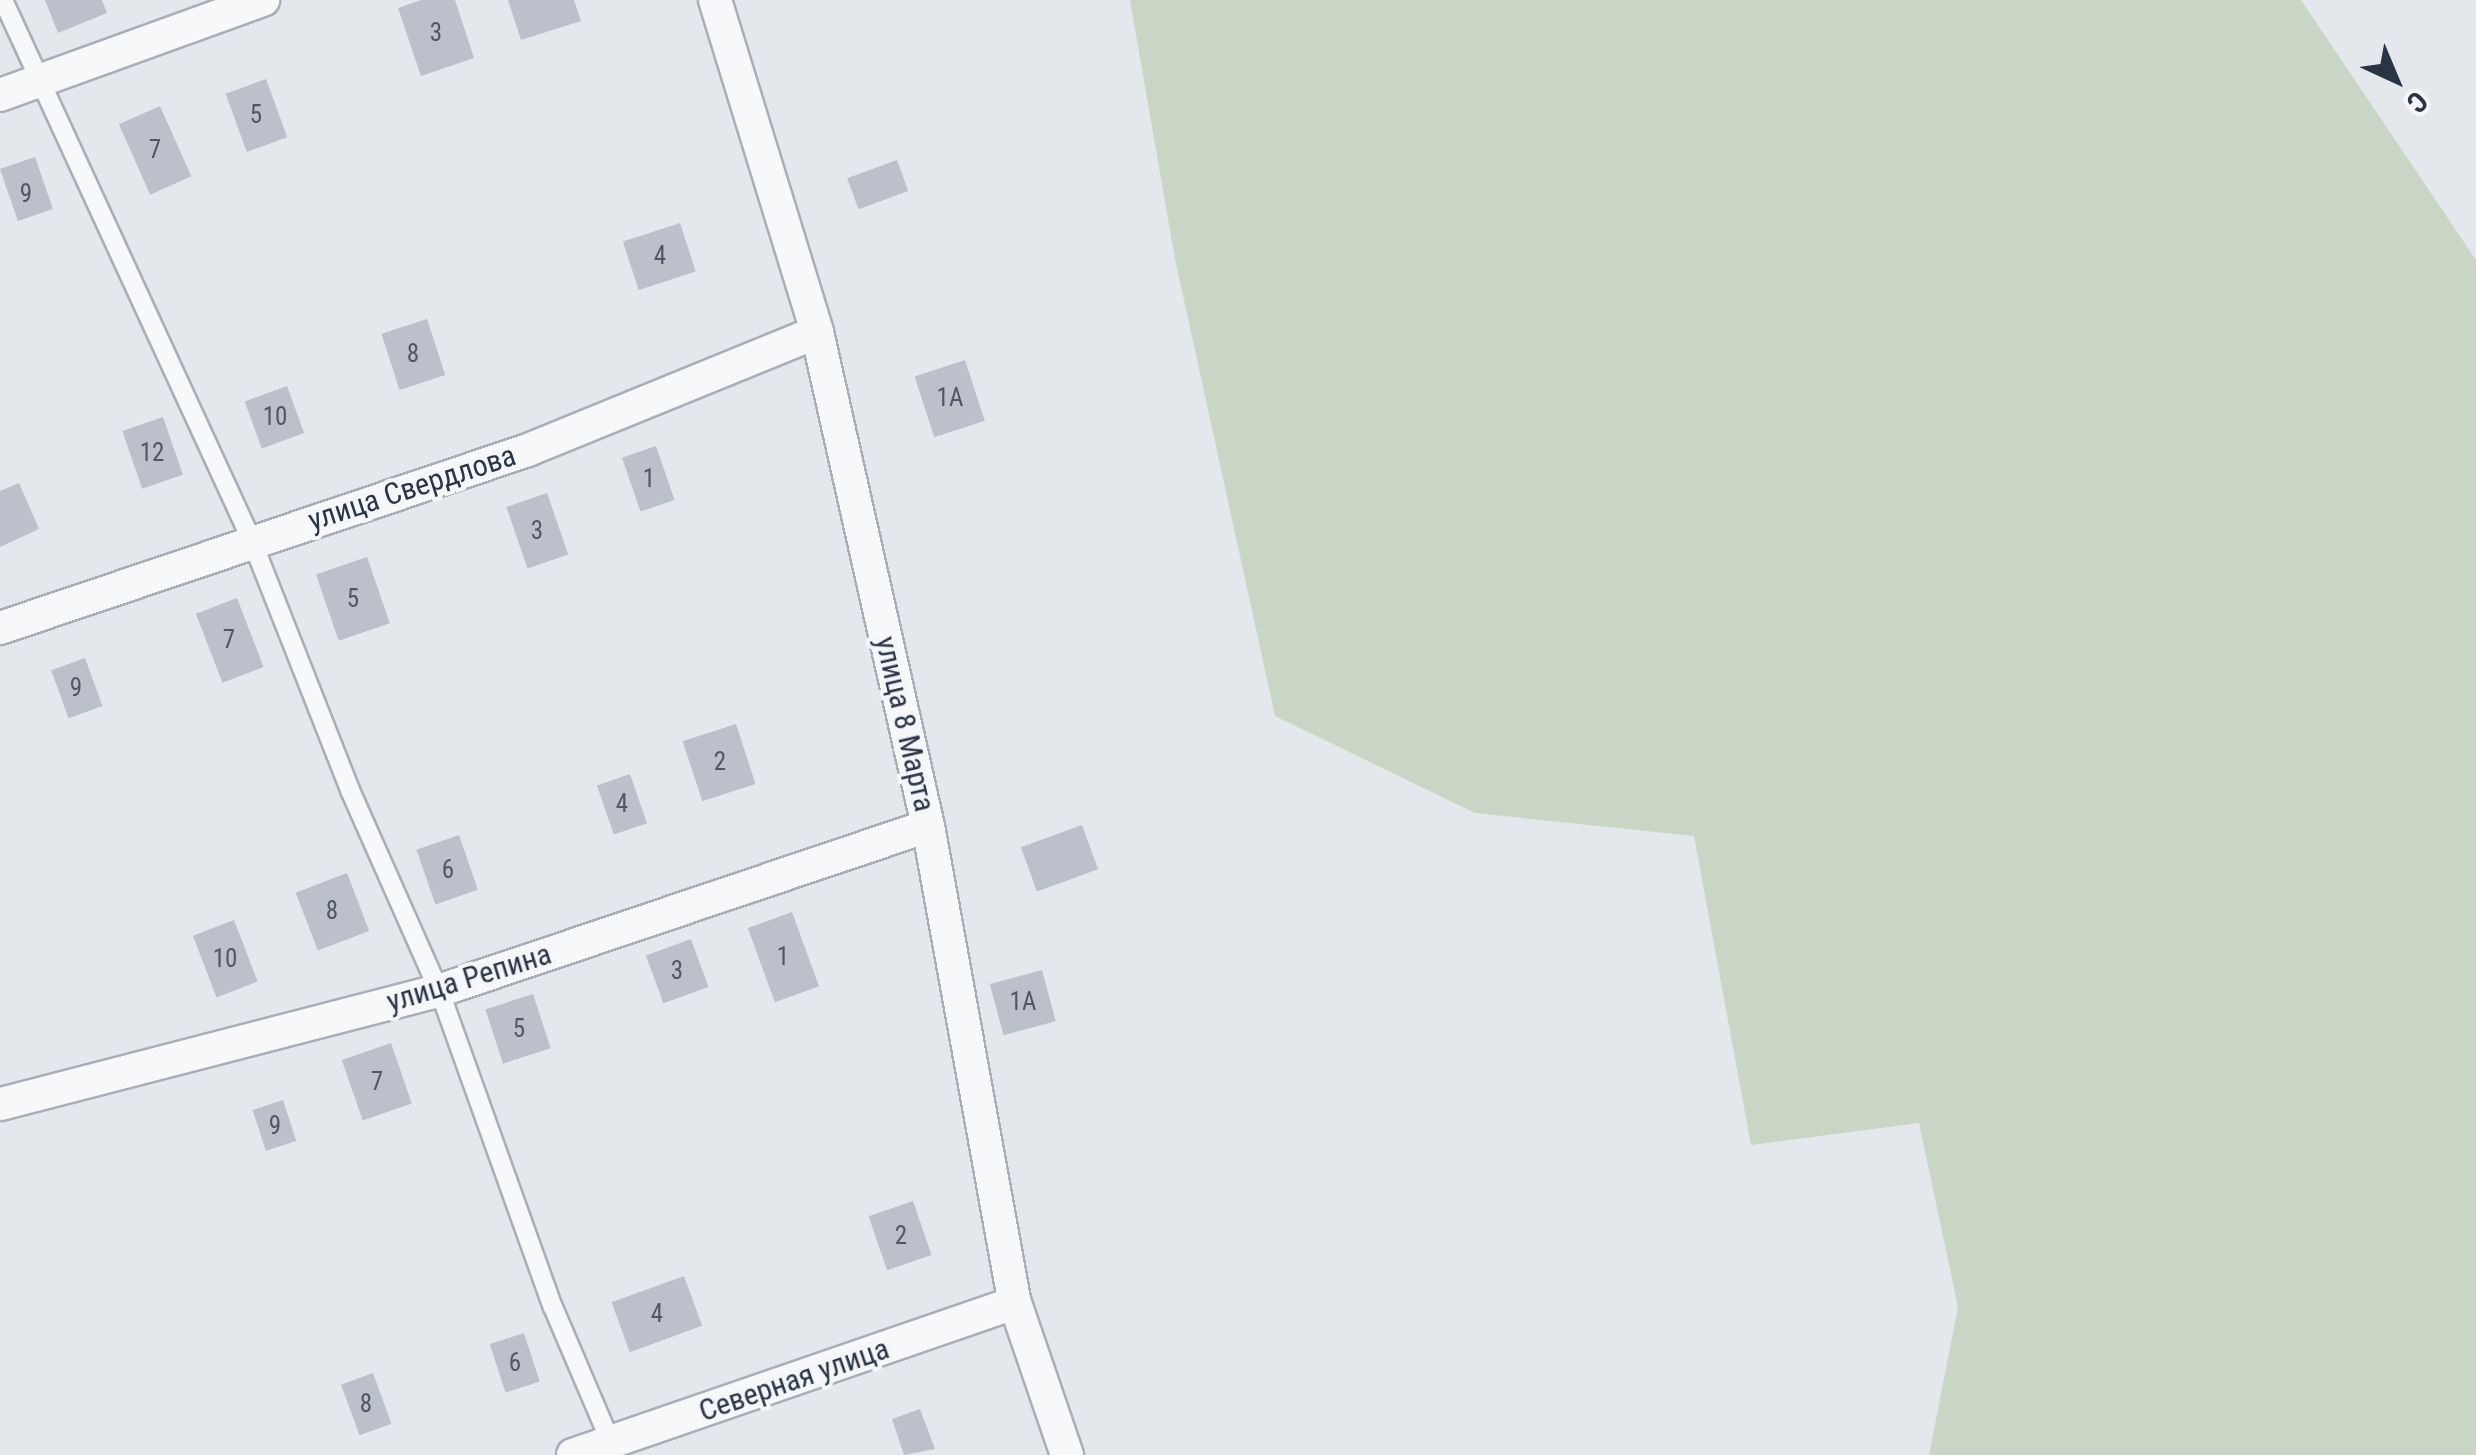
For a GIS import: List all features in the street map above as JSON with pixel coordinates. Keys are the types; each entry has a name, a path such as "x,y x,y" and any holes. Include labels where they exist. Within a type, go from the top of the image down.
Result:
{"street":[{"path":"0,95 36,78 264,0"},
{"name":"улица 8 Марта","path":"715,0 818,332 928,826 1015,1303 1067,1455"},
{"name":"улица Свердлова","path":"0,628 528,450 818,332"},
{"name":"улица Репина","path":"1,1104 438,991 928,826"},
{"name":"Северная улица","path":"572,1455 613,1449 1015,1303"}],"lane":[{"path":"3,0 36,78 122,250 252,541 438,991 553,1306 613,1449"}],"green space":[{"path":"1130,0 2301,0 2476,260 2476,1455 1929,1455 1958,1307 1919,1123 1751,1145 1694,836 1475,813 1275,716 1175,259"}],"building":[{"path":"45,0 102,0 107,13 58,33"},
{"path":"421,0 455,0 474,58 421,76 398,8"},
{"path":"508,0 574,0 581,21 521,40"},
{"path":"266,79 287,137 247,152 226,94"},
{"path":"160,106 191,176 150,195 119,124"},
{"path":"35,157 53,209 18,221 0,169"},
{"path":"897,160 908,191 858,209 847,178"},
{"path":"680,223 696,272 639,290 623,242"},
{"path":"427,319 445,375 400,390 381,334"},
{"path":"965,360 985,421 934,437 915,376"},
{"path":"287,386 304,433 262,448 245,401"},
{"path":"163,417 183,475 142,489 122,431"},
{"path":"656,446 675,500 641,512 622,458"},
{"path":"19,483 39,529 0,547 0,491"},
{"path":"547,493 568,554 528,568 506,507"},
{"path":"367,557 390,623 339,641 316,575"},
{"path":"237,598 264,667 222,683 196,614"},
{"path":"85,658 102,706 69,718 51,670"},
{"path":"736,724 755,784 702,801 683,741"},
{"path":"630,774 647,823 614,835 597,785"},
{"path":"1082,825 1098,869 1037,891 1021,847"},
{"path":"459,835 478,890 435,904 416,850"},
{"path":"347,873 369,931 318,951 296,893"},
{"path":"792,912 819,986 775,1002 748,928"},
{"path":"234,920 258,982 217,997 193,936"},
{"path":"691,939 708,987 663,1003 646,955"},
{"path":"1042,970 1056,1021 1004,1035 990,984"},
{"path":"533,994 551,1048 503,1064 485,1009"},
{"path":"391,1043 412,1104 363,1120 342,1060"},
{"path":"283,1100 296,1141 266,1151 253,1110"},
{"path":"913,1201 932,1255 887,1270 869,1216"},
{"path":"684,1276 702,1326 630,1352 612,1302"},
{"path":"524,1333 540,1382 506,1393 490,1344"},
{"path":"373,1373 391,1424 360,1435 341,1385"},
{"path":"920,1409 935,1449 904,1455 892,1419"}]}
